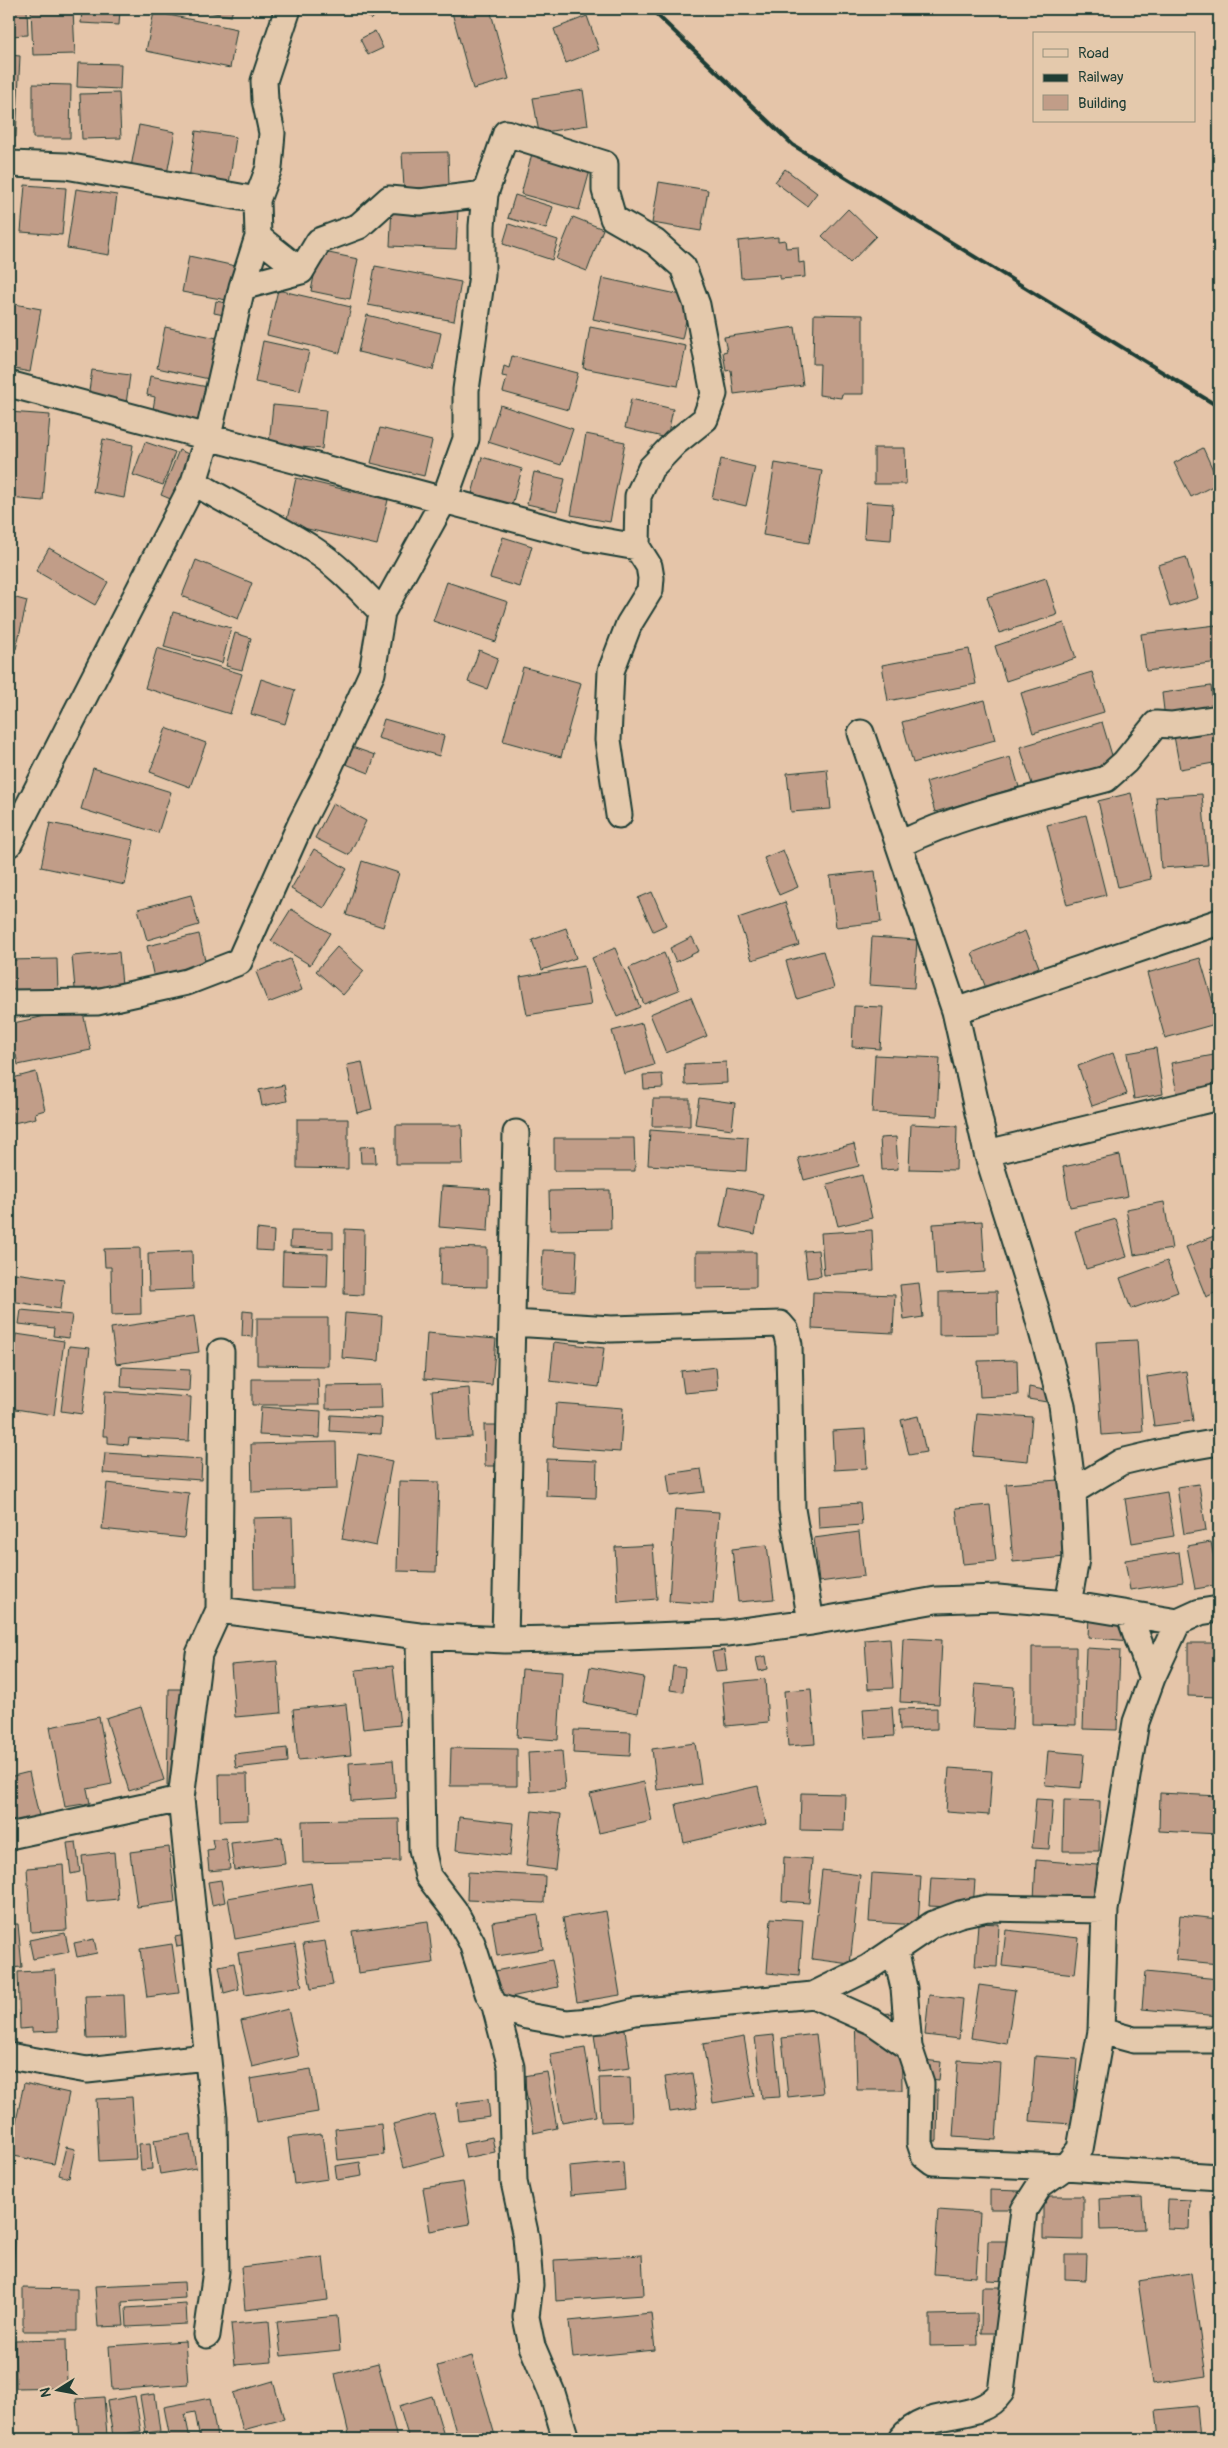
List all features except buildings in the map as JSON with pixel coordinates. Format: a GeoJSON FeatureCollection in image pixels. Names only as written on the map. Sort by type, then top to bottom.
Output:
{"type":"FeatureCollection","features":[{"type":"Feature","properties":{"kind":"street"},"geometry":{"type":"LineString","coordinates":[[9,844],[194,482],[208,436],[242,287],[258,237],[258,200],[269,168],[272,139],[271,119],[265,100],[264,81],[288,9]]}},
{"type":"Feature","properties":{"kind":"street"},"geometry":{"type":"LineString","coordinates":[[9,1003],[97,1002],[187,982],[239,962],[298,830],[327,772],[372,673],[382,612],[444,500],[466,439],[466,390],[482,275],[482,226],[485,194],[506,133],[606,164],[606,190],[614,218],[655,242],[683,267],[697,305],[714,394],[705,419],[675,444],[651,468],[638,496],[638,547],[649,566],[650,590],[629,624],[611,671],[608,740],[619,815]]}},
{"type":"Feature","properties":{"kind":"street"},"geometry":{"type":"LineString","coordinates":[[9,164],[66,166],[258,200]]}},
{"type":"Feature","properties":{"kind":"street"},"geometry":{"type":"LineString","coordinates":[[242,287],[301,271],[319,241],[359,226],[389,199],[420,202],[485,194]]}},
{"type":"Feature","properties":{"kind":"street"},"geometry":{"type":"LineString","coordinates":[[258,237],[301,271]]}},
{"type":"Feature","properties":{"kind":"street"},"geometry":{"type":"LineString","coordinates":[[9,384],[586,538],[638,547]]}},
{"type":"Feature","properties":{"kind":"street"},"geometry":{"type":"LineString","coordinates":[[194,482],[229,504],[314,549],[330,561],[382,612]]}},
{"type":"Feature","properties":{"kind":"street"},"geometry":{"type":"LineString","coordinates":[[900,844],[954,822],[1106,779],[1125,762],[1156,724],[1171,725],[1219,718]]}},
{"type":"Feature","properties":{"kind":"street"},"geometry":{"type":"LineString","coordinates":[[861,733],[955,1011],[987,1152],[1035,1306],[1062,1405],[1073,1492],[1076,1559],[1068,1604]]}},
{"type":"Feature","properties":{"kind":"street"},"geometry":{"type":"LineString","coordinates":[[955,1011],[1219,922]]}},
{"type":"Feature","properties":{"kind":"street"},"geometry":{"type":"LineString","coordinates":[[987,1152],[1219,1097]]}},
{"type":"Feature","properties":{"kind":"street"},"geometry":{"type":"LineString","coordinates":[[505,1640],[516,1133]]}},
{"type":"Feature","properties":{"kind":"street"},"geometry":{"type":"LineString","coordinates":[[513,1323],[611,1328],[780,1324],[786,1331],[789,1345],[792,1509],[811,1622]]}},
{"type":"Feature","properties":{"kind":"street"},"geometry":{"type":"LineString","coordinates":[[207,2335],[216,2271],[214,2118],[206,2057],[181,1799],[199,1654],[219,1610],[221,1352]]}},
{"type":"Feature","properties":{"kind":"street"},"geometry":{"type":"LineString","coordinates":[[1073,1492],[1121,1462],[1167,1451],[1219,1442]]}},
{"type":"Feature","properties":{"kind":"street"},"geometry":{"type":"LineString","coordinates":[[219,1610],[419,1636],[505,1640],[728,1632],[811,1622],[936,1600],[998,1598],[1068,1604],[1178,1622],[1200,1612],[1219,1609]]}},
{"type":"Feature","properties":{"kind":"street"},"geometry":{"type":"LineString","coordinates":[[1129,1614],[1152,1678]]}},
{"type":"Feature","properties":{"kind":"street"},"geometry":{"type":"LineString","coordinates":[[902,2439],[909,2430],[932,2418],[984,2409],[994,2402],[1001,2392],[1024,2210],[1040,2185],[1065,2167],[1080,2149],[1100,2032],[1105,1910],[1136,1722],[1152,1678],[1178,1622]]}},
{"type":"Feature","properties":{"kind":"street"},"geometry":{"type":"LineString","coordinates":[[419,1636],[422,1849],[428,1876],[454,1910],[472,1943],[488,1993],[495,2006],[511,2067],[514,2182],[526,2237],[530,2285],[526,2317],[532,2346],[552,2393],[566,2439]]}},
{"type":"Feature","properties":{"kind":"street"},"geometry":{"type":"LineString","coordinates":[[9,1836],[181,1799]]}},
{"type":"Feature","properties":{"kind":"street"},"geometry":{"type":"LineString","coordinates":[[495,2006],[527,2016],[567,2023],[602,2020],[635,2012],[813,1995],[868,1968],[932,1924],[987,1908],[1105,1910]]}},
{"type":"Feature","properties":{"kind":"street"},"geometry":{"type":"LineString","coordinates":[[895,1950],[904,1988],[909,2047],[921,2083],[920,2144],[924,2155],[933,2162],[1065,2167],[1219,2177]]}},
{"type":"Feature","properties":{"kind":"street"},"geometry":{"type":"LineString","coordinates":[[813,1995],[873,2022],[909,2047]]}},
{"type":"Feature","properties":{"kind":"street"},"geometry":{"type":"LineString","coordinates":[[1100,2032],[1134,2040],[1219,2040]]}},
{"type":"Feature","properties":{"kind":"street"},"geometry":{"type":"LineString","coordinates":[[9,2056],[87,2070],[206,2057]]}},
{"type":"Feature","properties":{"kind":"railway"},"geometry":{"type":"LineString","coordinates":[[651,9],[793,145],[1219,407]]}}]}
